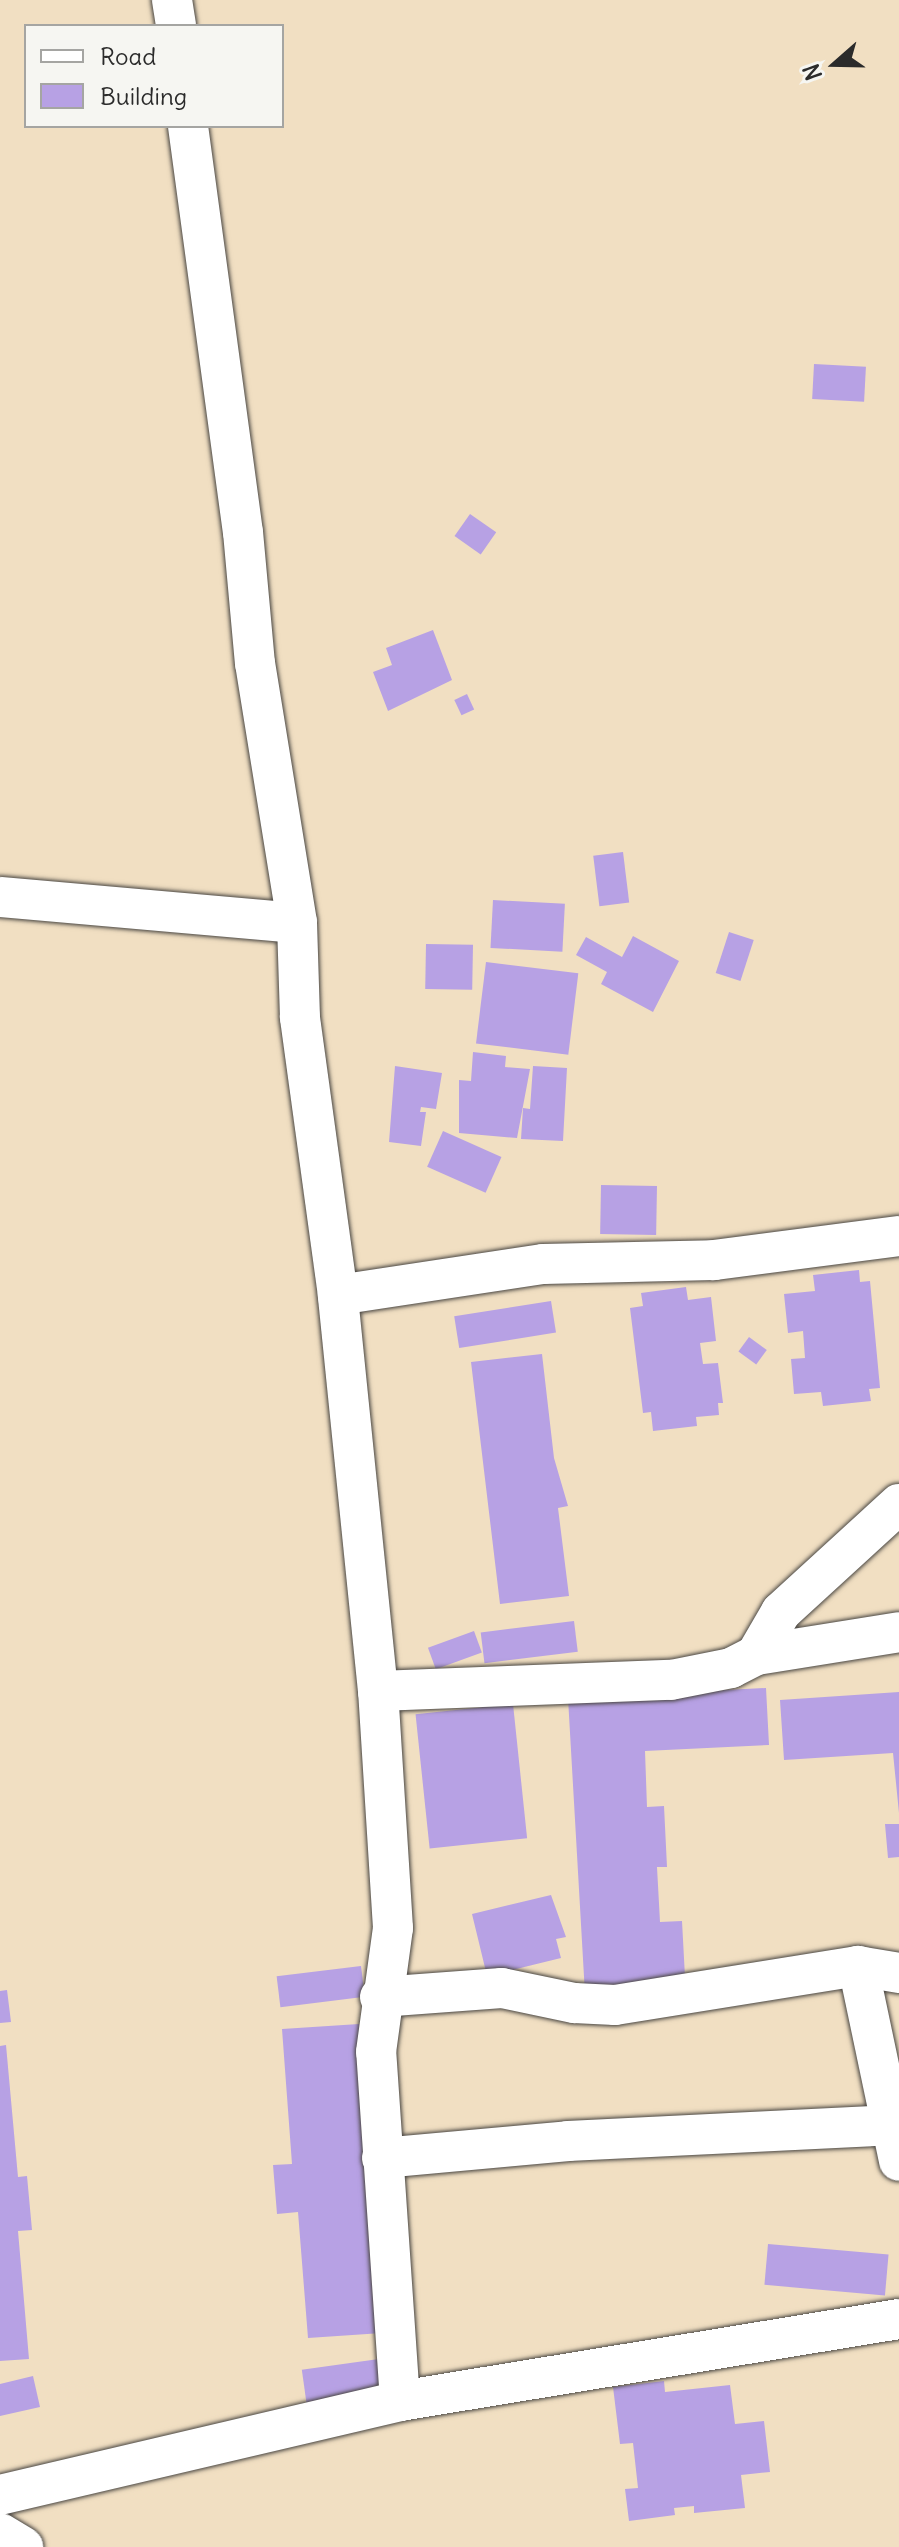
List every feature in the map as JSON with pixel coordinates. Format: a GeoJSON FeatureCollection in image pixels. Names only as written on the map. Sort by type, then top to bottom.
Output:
{"type":"FeatureCollection","features":[{"type":"Feature","properties":{"kind":"street"},"geometry":{"type":"LineString","coordinates":[[172,0],[176,24]]}},
{"type":"Feature","properties":{"kind":"street"},"geometry":{"type":"LineString","coordinates":[[188,128],[243,532],[255,663],[297,923],[300,1018],[338,1296],[378,1691],[393,1928],[380,1997],[376,2052],[400,2401]]}},
{"type":"Feature","properties":{"kind":"street"},"geometry":{"type":"LineString","coordinates":[[0,897],[297,923]]}},
{"type":"Feature","properties":{"kind":"street"},"geometry":{"type":"LineString","coordinates":[[338,1296],[376,1286],[543,1264],[714,1260],[899,1236]]}},
{"type":"Feature","properties":{"kind":"street"},"geometry":{"type":"LineString","coordinates":[[756,1655],[781,1612],[899,1504]]}},
{"type":"Feature","properties":{"kind":"street"},"geometry":{"type":"LineString","coordinates":[[378,1691],[671,1680],[731,1668],[756,1655],[899,1632]]}},
{"type":"Feature","properties":{"kind":"street"},"geometry":{"type":"LineString","coordinates":[[380,1997],[502,1988],[615,2005],[858,1966],[899,1973]]}},
{"type":"Feature","properties":{"kind":"street"},"geometry":{"type":"LineString","coordinates":[[382,2158],[568,2141],[897,2143],[858,1966]]}},
{"type":"Feature","properties":{"kind":"street"},"geometry":{"type":"LineString","coordinates":[[0,2495],[400,2401],[899,2319]]}},
{"type":"Feature","properties":{"kind":"street"},"geometry":{"type":"LineString","coordinates":[[0,2533],[23,2547]]}},
{"type":"Feature","properties":{"kind":"building"},"geometry":{"type":"Polygon","coordinates":[[[814,364],[866,367],[864,402],[812,399],[814,364]]]}},
{"type":"Feature","properties":{"kind":"building"},"geometry":{"type":"Polygon","coordinates":[[[470,514],[496,532],[481,554],[455,536],[470,514]]]}},
{"type":"Feature","properties":{"kind":"building"},"geometry":{"type":"Polygon","coordinates":[[[433,630],[452,680],[388,711],[373,672],[392,665],[386,648],[433,630]]]}},
{"type":"Feature","properties":{"kind":"building"},"geometry":{"type":"Polygon","coordinates":[[[467,694],[474,709],[461,715],[454,700],[467,694]]]}},
{"type":"Feature","properties":{"kind":"building"},"geometry":{"type":"Polygon","coordinates":[[[623,852],[629,903],[599,906],[593,856],[623,852]]]}},
{"type":"Feature","properties":{"kind":"building"},"geometry":{"type":"Polygon","coordinates":[[[493,900],[565,904],[562,952],[490,948],[493,900]]]}},
{"type":"Feature","properties":{"kind":"building"},"geometry":{"type":"Polygon","coordinates":[[[729,932],[754,940],[740,981],[716,973],[729,932]]]}},
{"type":"Feature","properties":{"kind":"building"},"geometry":{"type":"Polygon","coordinates":[[[633,936],[679,961],[653,1012],[601,984],[607,972],[576,955],[586,937],[622,957],[633,936]]]}},
{"type":"Feature","properties":{"kind":"building"},"geometry":{"type":"Polygon","coordinates":[[[426,944],[473,945],[472,990],[425,989],[426,944]]]}},
{"type":"Feature","properties":{"kind":"building"},"geometry":{"type":"Polygon","coordinates":[[[486,962],[578,973],[568,1055],[476,1043],[486,962]]]}},
{"type":"Feature","properties":{"kind":"building"},"geometry":{"type":"Polygon","coordinates":[[[473,1052],[506,1056],[505,1067],[530,1069],[517,1138],[459,1133],[459,1080],[471,1081],[473,1052]]]}},
{"type":"Feature","properties":{"kind":"building"},"geometry":{"type":"Polygon","coordinates":[[[395,1066],[442,1073],[436,1109],[421,1107],[420,1112],[426,1112],[421,1146],[389,1142],[395,1066]]]}},
{"type":"Feature","properties":{"kind":"building"},"geometry":{"type":"Polygon","coordinates":[[[533,1066],[567,1068],[563,1141],[521,1139],[523,1108],[530,1109],[533,1066]]]}},
{"type":"Feature","properties":{"kind":"building"},"geometry":{"type":"Polygon","coordinates":[[[443,1131],[501,1157],[486,1193],[427,1167],[443,1131]]]}},
{"type":"Feature","properties":{"kind":"building"},"geometry":{"type":"Polygon","coordinates":[[[601,1185],[657,1186],[656,1235],[600,1234],[601,1185]]]}},
{"type":"Feature","properties":{"kind":"building"},"geometry":{"type":"Polygon","coordinates":[[[859,1270],[860,1282],[870,1281],[880,1388],[869,1389],[871,1401],[823,1406],[821,1392],[794,1394],[791,1359],[805,1358],[803,1331],[788,1333],[784,1294],[815,1291],[813,1275],[859,1270]]]}},
{"type":"Feature","properties":{"kind":"building"},"geometry":{"type":"Polygon","coordinates":[[[686,1287],[688,1300],[711,1297],[716,1341],[700,1343],[703,1364],[718,1363],[723,1403],[718,1403],[719,1415],[696,1417],[697,1426],[653,1431],[651,1412],[643,1413],[630,1308],[643,1306],[641,1293],[686,1287]]]}},
{"type":"Feature","properties":{"kind":"building"},"geometry":{"type":"Polygon","coordinates":[[[551,1301],[556,1333],[459,1348],[454,1316],[551,1301]]]}},
{"type":"Feature","properties":{"kind":"building"},"geometry":{"type":"Polygon","coordinates":[[[749,1337],[767,1350],[756,1364],[738,1352],[749,1337]]]}},
{"type":"Feature","properties":{"kind":"building"},"geometry":{"type":"Polygon","coordinates":[[[542,1354],[554,1458],[568,1506],[558,1508],[569,1596],[500,1604],[471,1362],[542,1354]]]}},
{"type":"Feature","properties":{"kind":"building"},"geometry":{"type":"Polygon","coordinates":[[[574,1621],[578,1652],[484,1663],[481,1632],[574,1621]]]}},
{"type":"Feature","properties":{"kind":"building"},"geometry":{"type":"Polygon","coordinates":[[[474,1631],[482,1653],[436,1669],[428,1648],[474,1631]]]}},
{"type":"Feature","properties":{"kind":"building"},"geometry":{"type":"Polygon","coordinates":[[[766,1688],[769,1745],[645,1751],[647,1807],[664,1806],[667,1867],[657,1867],[660,1922],[682,1921],[685,1977],[585,1994],[568,1698],[766,1688]]]}},
{"type":"Feature","properties":{"kind":"building"},"geometry":{"type":"Polygon","coordinates":[[[899,1692],[899,1813],[893,1753],[784,1760],[780,1700],[899,1692]]]}},
{"type":"Feature","properties":{"kind":"building"},"geometry":{"type":"Polygon","coordinates":[[[513,1704],[527,1838],[430,1849],[416,1714],[513,1704]]]}},
{"type":"Feature","properties":{"kind":"building"},"geometry":{"type":"Polygon","coordinates":[[[885,1824],[899,1824],[899,1857],[888,1858],[885,1824]]]}},
{"type":"Feature","properties":{"kind":"building"},"geometry":{"type":"Polygon","coordinates":[[[551,1895],[566,1937],[556,1939],[561,1958],[487,1976],[472,1914],[551,1895]]]}},
{"type":"Feature","properties":{"kind":"building"},"geometry":{"type":"Polygon","coordinates":[[[361,1966],[365,1997],[280,2007],[277,1976],[361,1966]]]}},
{"type":"Feature","properties":{"kind":"building"},"geometry":{"type":"Polygon","coordinates":[[[7,1990],[11,2022],[0,2023],[0,1991],[7,1990]]]}},
{"type":"Feature","properties":{"kind":"building"},"geometry":{"type":"Polygon","coordinates":[[[359,2024],[382,2333],[308,2338],[298,2212],[277,2214],[273,2165],[292,2164],[282,2029],[359,2024]]]}},
{"type":"Feature","properties":{"kind":"building"},"geometry":{"type":"Polygon","coordinates":[[[6,2045],[18,2177],[27,2176],[32,2230],[18,2231],[29,2359],[0,2361],[0,2046],[6,2045]]]}},
{"type":"Feature","properties":{"kind":"building"},"geometry":{"type":"Polygon","coordinates":[[[768,2244],[889,2255],[885,2295],[764,2285],[768,2244]]]}},
{"type":"Feature","properties":{"kind":"building"},"geometry":{"type":"Polygon","coordinates":[[[386,2358],[391,2395],[307,2406],[302,2370],[386,2358]]]}},
{"type":"Feature","properties":{"kind":"building"},"geometry":{"type":"Polygon","coordinates":[[[33,2376],[40,2407],[0,2416],[0,2384],[33,2376]]]}},
{"type":"Feature","properties":{"kind":"building"},"geometry":{"type":"Polygon","coordinates":[[[664,2381],[665,2392],[730,2385],[735,2424],[764,2421],[770,2472],[741,2475],[745,2508],[694,2513],[694,2506],[674,2508],[675,2515],[629,2521],[625,2489],[638,2488],[633,2443],[620,2444],[613,2387],[664,2381]]]}}]}
